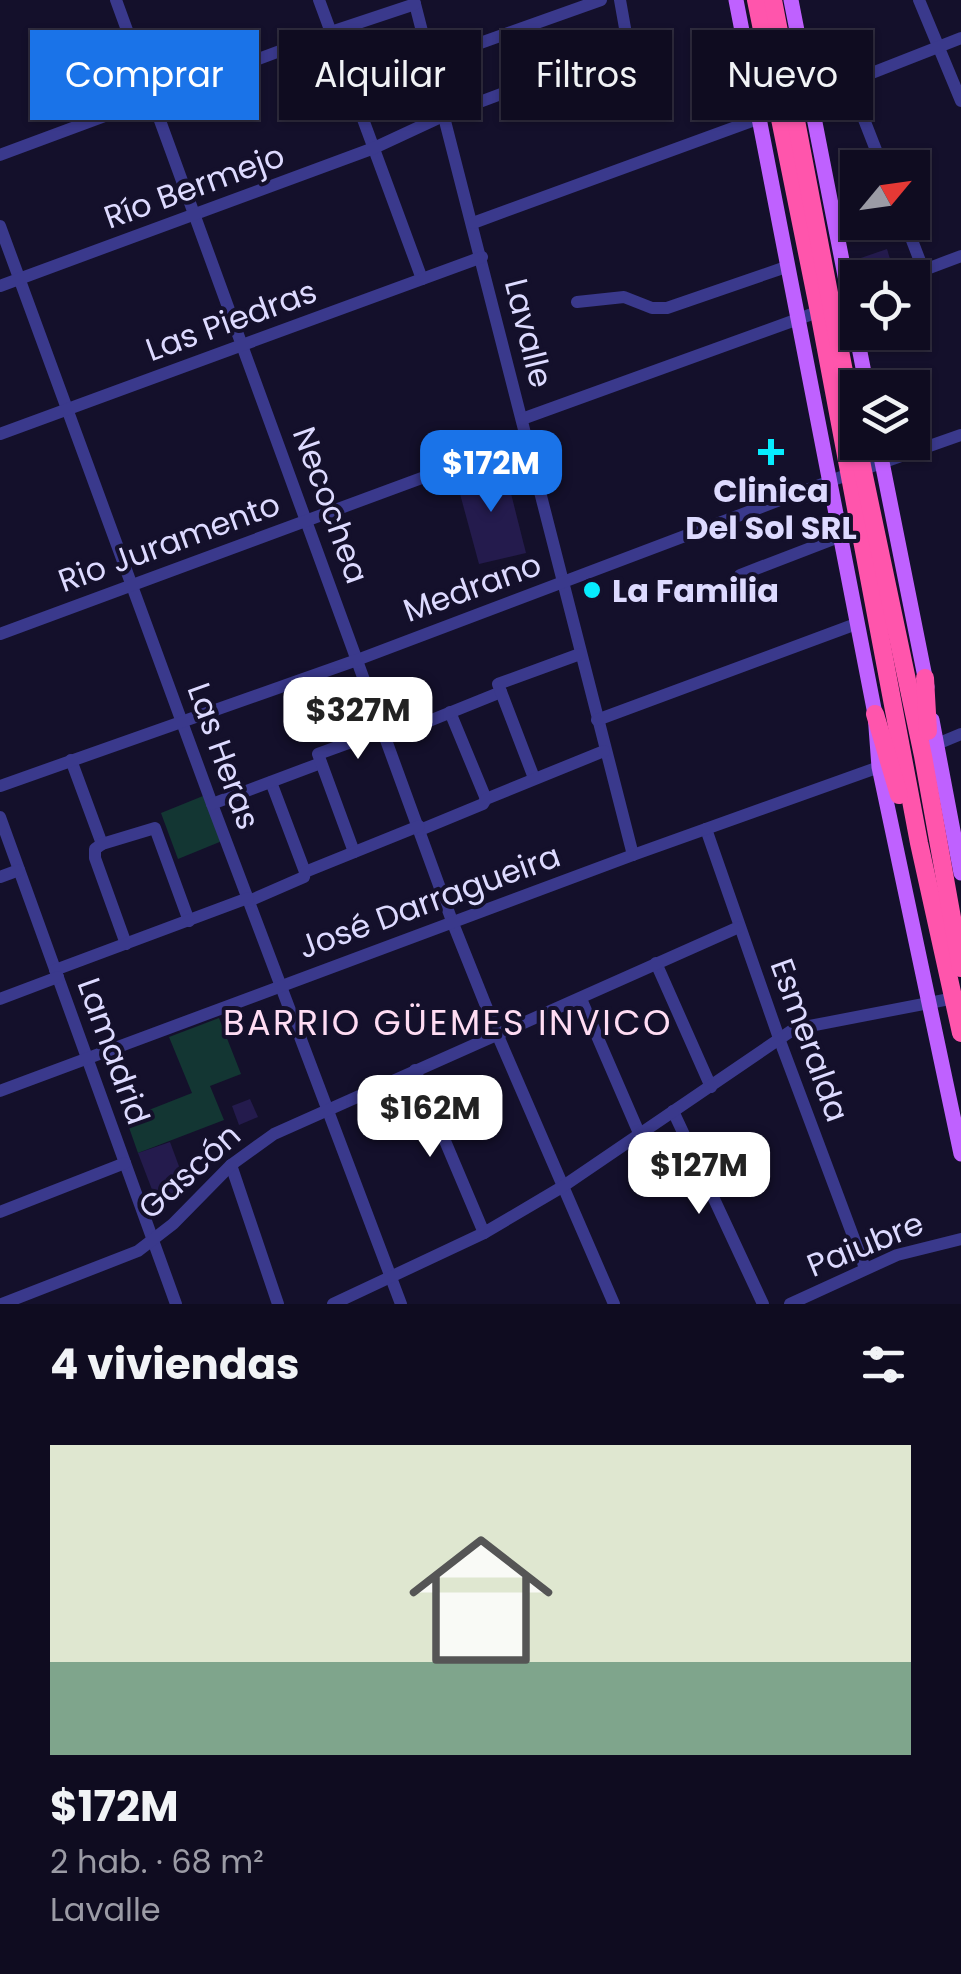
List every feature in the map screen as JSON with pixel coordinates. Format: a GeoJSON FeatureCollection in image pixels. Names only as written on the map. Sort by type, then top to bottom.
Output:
{"type":"FeatureCollection","features":[{"type":"Feature","properties":{"kind":"highway"},"geometry":{"type":"LineString","coordinates":[[756,0],[767,30]]}},
{"type":"Feature","properties":{"kind":"highway"},"geometry":{"type":"LineString","coordinates":[[774,0],[779,30]]}},
{"type":"Feature","properties":{"kind":"highway"},"geometry":{"type":"LineString","coordinates":[[795,120],[847,476],[918,844],[958,998],[961,1032]]}},
{"type":"Feature","properties":{"kind":"highway"},"geometry":{"type":"LineString","coordinates":[[847,476],[935,822],[961,968]]}},
{"type":"Feature","properties":{"kind":"highway"},"geometry":{"type":"LineString","coordinates":[[925,678],[935,822]]}},
{"type":"Feature","properties":{"kind":"highway"},"geometry":{"type":"LineString","coordinates":[[875,714],[918,844]]}},
{"type":"Feature","properties":{"kind":"main road"},"geometry":{"type":"LineString","coordinates":[[736,0],[741,30]]}},
{"type":"Feature","properties":{"kind":"main road"},"geometry":{"type":"LineString","coordinates":[[791,0],[792,30]]}},
{"type":"Feature","properties":{"kind":"main road"},"geometry":{"type":"LineString","coordinates":[[757,120],[796,320],[847,476],[840,537],[875,714],[879,768],[961,1154]]}},
{"type":"Feature","properties":{"kind":"main road"},"geometry":{"type":"LineString","coordinates":[[798,120],[844,260]]}},
{"type":"Feature","properties":{"kind":"main road"},"geometry":{"type":"LineString","coordinates":[[881,460],[961,873]]}},
{"type":"Feature","properties":{"kind":"street","name":"Necochea"},"geometry":{"type":"LineString","coordinates":[[116,0],[127,30]]}},
{"type":"Feature","properties":{"kind":"street"},"geometry":{"type":"LineString","coordinates":[[319,0],[330,30]]}},
{"type":"Feature","properties":{"kind":"street"},"geometry":{"type":"LineString","coordinates":[[481,43],[601,0]]}},
{"type":"Feature","properties":{"kind":"street","name":"Río Bermejo"},"geometry":{"type":"LineString","coordinates":[[481,101],[628,44],[620,0]]}},
{"type":"Feature","properties":{"kind":"street"},"geometry":{"type":"LineString","coordinates":[[919,0],[961,101]]}},
{"type":"Feature","properties":{"kind":"street"},"geometry":{"type":"LineString","coordinates":[[337,30],[415,2]]}},
{"type":"Feature","properties":{"kind":"street","name":"Lavalle"},"geometry":{"type":"LineString","coordinates":[[415,2],[422,30]]}},
{"type":"Feature","properties":{"kind":"street"},"geometry":{"type":"LineString","coordinates":[[873,72],[961,38]]}},
{"type":"Feature","properties":{"kind":"street"},"geometry":{"type":"LineString","coordinates":[[0,155],[96,120]]}},
{"type":"Feature","properties":{"kind":"street","name":"Necochea"},"geometry":{"type":"LineString","coordinates":[[161,120],[452,921],[614,1304]]}},
{"type":"Feature","properties":{"kind":"street"},"geometry":{"type":"LineString","coordinates":[[364,120],[422,279]]}},
{"type":"Feature","properties":{"kind":"street","name":"Río Bermejo"},"geometry":{"type":"LineString","coordinates":[[0,286],[374,148],[434,120]]}},
{"type":"Feature","properties":{"kind":"street","name":"Lavalle"},"geometry":{"type":"LineString","coordinates":[[446,120],[633,854]]}},
{"type":"Feature","properties":{"kind":"street"},"geometry":{"type":"LineString","coordinates":[[473,223],[754,120]]}},
{"type":"Feature","properties":{"kind":"street"},"geometry":{"type":"LineString","coordinates":[[864,120],[876,150]]}},
{"type":"Feature","properties":{"kind":"street"},"geometry":{"type":"LineString","coordinates":[[833,221],[840,218]]}},
{"type":"Feature","properties":{"kind":"street","name":"Las Heras"},"geometry":{"type":"LineString","coordinates":[[0,226],[181,722],[401,1304]]}},
{"type":"Feature","properties":{"kind":"street"},"geometry":{"type":"LineString","coordinates":[[930,268],[961,256]]}},
{"type":"Feature","properties":{"kind":"street","name":"Las Piedras"},"geometry":{"type":"LineString","coordinates":[[0,434],[482,257]]}},
{"type":"Feature","properties":{"kind":"street"},"geometry":{"type":"LineString","coordinates":[[577,302],[624,297],[652,308],[667,308],[786,268]]}},
{"type":"Feature","properties":{"kind":"street"},"geometry":{"type":"LineString","coordinates":[[522,419],[840,303]]}},
{"type":"Feature","properties":{"kind":"street","name":"Medrano"},"geometry":{"type":"LineString","coordinates":[[0,786],[357,660],[961,435]]}},
{"type":"Feature","properties":{"kind":"street","name":"Rio Juramento"},"geometry":{"type":"LineString","coordinates":[[0,634],[526,439]]}},
{"type":"Feature","properties":{"kind":"street"},"geometry":{"type":"LineString","coordinates":[[740,575],[840,537]]}},
{"type":"Feature","properties":{"kind":"street"},"geometry":{"type":"LineString","coordinates":[[596,720],[856,624]]}},
{"type":"Feature","properties":{"kind":"street"},"geometry":{"type":"LineString","coordinates":[[534,778],[498,684],[580,654]]}},
{"type":"Feature","properties":{"kind":"street"},"geometry":{"type":"LineString","coordinates":[[354,852],[318,754],[501,692]]}},
{"type":"Feature","properties":{"kind":"street"},"geometry":{"type":"LineString","coordinates":[[450,712],[486,799]]}},
{"type":"Feature","properties":{"kind":"street"},"geometry":{"type":"LineString","coordinates":[[936,744],[961,734]]}},
{"type":"Feature","properties":{"kind":"street"},"geometry":{"type":"LineString","coordinates":[[305,872],[484,804],[486,799],[604,751]]}},
{"type":"Feature","properties":{"kind":"street"},"geometry":{"type":"LineString","coordinates":[[71,760],[102,844]]}},
{"type":"Feature","properties":{"kind":"street"},"geometry":{"type":"LineString","coordinates":[[212,804],[321,763]]}},
{"type":"Feature","properties":{"kind":"street","name":"José Darragueira"},"geometry":{"type":"LineString","coordinates":[[0,1091],[633,854],[879,768]]}},
{"type":"Feature","properties":{"kind":"street"},"geometry":{"type":"LineString","coordinates":[[0,999],[126,944],[304,877],[271,782]]}},
{"type":"Feature","properties":{"kind":"street","name":"Lamadrid"},"geometry":{"type":"LineString","coordinates":[[0,816],[176,1304]]}},
{"type":"Feature","properties":{"kind":"street"},"geometry":{"type":"LineString","coordinates":[[126,944],[94,858],[95,849],[102,844],[155,828],[188,920]]}},
{"type":"Feature","properties":{"kind":"street","name":"Esmeralda"},"geometry":{"type":"LineString","coordinates":[[706,829],[865,1268]]}},
{"type":"Feature","properties":{"kind":"street"},"geometry":{"type":"LineString","coordinates":[[0,877],[18,870]]}},
{"type":"Feature","properties":{"kind":"street","name":"Gascón"},"geometry":{"type":"LineString","coordinates":[[2,1304],[138,1251],[231,1165],[274,1134],[739,926]]}},
{"type":"Feature","properties":{"kind":"street"},"geometry":{"type":"LineString","coordinates":[[656,963],[711,1088]]}},
{"type":"Feature","properties":{"kind":"street"},"geometry":{"type":"LineString","coordinates":[[333,1304],[484,1233],[562,1187],[794,1029],[958,998]]}},
{"type":"Feature","properties":{"kind":"street"},"geometry":{"type":"LineString","coordinates":[[581,999],[639,1133]]}},
{"type":"Feature","properties":{"kind":"street"},"geometry":{"type":"LineString","coordinates":[[415,1070],[484,1233]]}},
{"type":"Feature","properties":{"kind":"street"},"geometry":{"type":"LineString","coordinates":[[673,1112],[763,1304]]}},
{"type":"Feature","properties":{"kind":"street"},"geometry":{"type":"LineString","coordinates":[[0,1212],[125,1163]]}},
{"type":"Feature","properties":{"kind":"street"},"geometry":{"type":"LineString","coordinates":[[231,1165],[278,1304]]}},
{"type":"Feature","properties":{"kind":"street","name":"Paiubre"},"geometry":{"type":"LineString","coordinates":[[790,1304],[817,1298],[865,1268],[897,1255],[961,1239]]}},
{"type":"Feature","properties":{"kind":"green space"},"geometry":{"type":"Polygon","coordinates":[[[203,796],[222,841],[178,859],[161,813],[203,796]]]}},
{"type":"Feature","properties":{"kind":"green space"},"geometry":{"type":"Polygon","coordinates":[[[219,1018],[241,1074],[210,1086],[224,1120],[138,1153],[126,1119],[192,1093],[169,1037],[219,1018]]]}},
{"type":"Feature","properties":{"kind":"building"},"geometry":{"type":"Polygon","coordinates":[[[887,249],[890,260],[855,260],[887,249]]]}},
{"type":"Feature","properties":{"kind":"building"},"geometry":{"type":"Polygon","coordinates":[[[504,466],[526,553],[479,564],[456,479],[504,466]]]}},
{"type":"Feature","properties":{"kind":"building"},"geometry":{"type":"Polygon","coordinates":[[[250,1099],[258,1117],[239,1125],[232,1106],[250,1099]]]}},
{"type":"Feature","properties":{"kind":"building"},"geometry":{"type":"Polygon","coordinates":[[[170,1142],[187,1188],[156,1200],[138,1153],[170,1142]]]}},
{"type":"Feature","properties":{"kind":"place","name":"Clinica Del Sol SRL"},"geometry":{"type":"Point","coordinates":[771,452]}},
{"type":"Feature","properties":{"kind":"place","name":"La Familia"},"geometry":{"type":"Point","coordinates":[592,590]}},
{"type":"Feature","properties":{"kind":"district","name":"BARRIO GÜEMES INVICO"},"geometry":{"type":"Point","coordinates":[448,1022]}}]}
